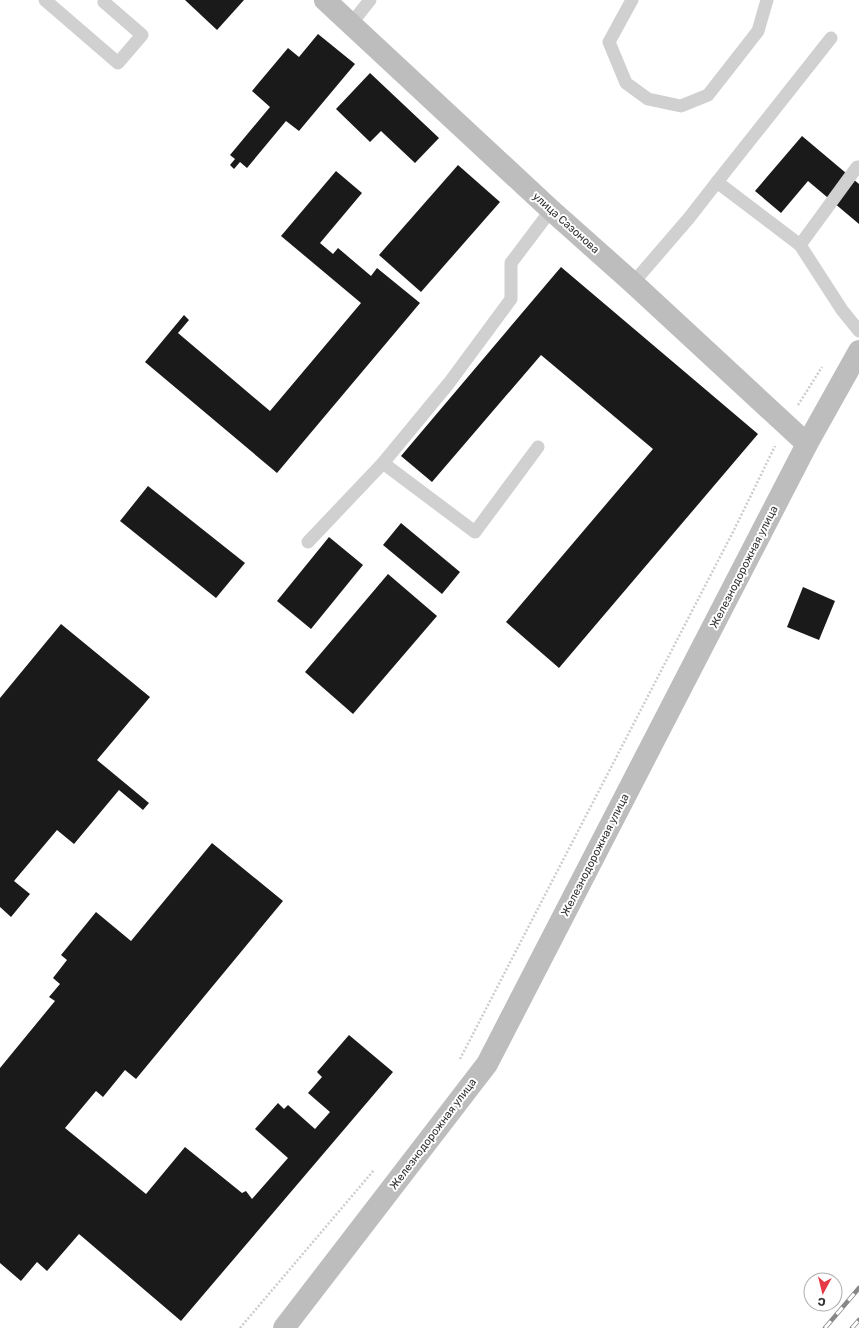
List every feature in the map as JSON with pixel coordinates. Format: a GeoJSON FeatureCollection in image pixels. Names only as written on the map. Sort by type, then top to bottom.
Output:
{"type":"FeatureCollection","features":[{"type":"Feature","properties":{"kind":"main road","name":"улица Сазонова"},"geometry":{"type":"LineString","coordinates":[[325,0],[551,210],[633,283],[807,444]]}},
{"type":"Feature","properties":{"kind":"main road","name":"Железнодорожная улица"},"geometry":{"type":"LineString","coordinates":[[284,1328],[487,1064],[807,444],[859,351]]}},
{"type":"Feature","properties":{"kind":"lane"},"geometry":{"type":"LineString","coordinates":[[45,0],[118,63],[142,35],[104,2],[105,0]]}},
{"type":"Feature","properties":{"kind":"lane"},"geometry":{"type":"LineString","coordinates":[[351,24],[370,0]]}},
{"type":"Feature","properties":{"kind":"lane"},"geometry":{"type":"LineString","coordinates":[[632,0],[610,42],[626,83],[648,99],[682,106],[708,95],[758,31],[767,0]]}},
{"type":"Feature","properties":{"kind":"lane"},"geometry":{"type":"LineString","coordinates":[[633,283],[689,218],[831,38]]}},
{"type":"Feature","properties":{"kind":"lane"},"geometry":{"type":"LineString","coordinates":[[800,245],[857,167],[859,167]]}},
{"type":"Feature","properties":{"kind":"lane"},"geometry":{"type":"LineString","coordinates":[[717,182],[800,245],[842,310],[859,331]]}},
{"type":"Feature","properties":{"kind":"lane"},"geometry":{"type":"LineString","coordinates":[[308,542],[383,463],[449,384],[511,299],[511,263],[551,210]]}},
{"type":"Feature","properties":{"kind":"lane"},"geometry":{"type":"LineString","coordinates":[[383,463],[475,532],[538,447]]}},
{"type":"Feature","properties":{"kind":"path"},"geometry":{"type":"LineString","coordinates":[[457,1064],[735,528],[785,424],[822,366]]}},
{"type":"Feature","properties":{"kind":"path"},"geometry":{"type":"LineString","coordinates":[[240,1328],[378,1166]]}},
{"type":"Feature","properties":{"kind":"building"},"geometry":{"type":"Polygon","coordinates":[[[185,0],[244,0],[217,30],[185,0]]]}},
{"type":"Feature","properties":{"kind":"building"},"geometry":{"type":"Polygon","coordinates":[[[318,34],[355,64],[299,131],[286,121],[247,168],[240,162],[234,169],[230,165],[235,159],[230,155],[270,107],[252,91],[288,48],[299,57],[318,34]]]}},
{"type":"Feature","properties":{"kind":"building"},"geometry":{"type":"Polygon","coordinates":[[[370,73],[439,138],[415,163],[381,131],[370,142],[336,109],[370,73]]]}},
{"type":"Feature","properties":{"kind":"building"},"geometry":{"type":"Polygon","coordinates":[[[802,136],[859,184],[859,224],[808,181],[781,213],[755,191],[802,136]]]}},
{"type":"Feature","properties":{"kind":"building"},"geometry":{"type":"Polygon","coordinates":[[[458,165],[500,202],[421,292],[379,255],[458,165]]]}},
{"type":"Feature","properties":{"kind":"building"},"geometry":{"type":"Polygon","coordinates":[[[336,171],[362,193],[320,243],[333,254],[338,248],[371,276],[377,268],[420,303],[277,473],[145,362],[184,315],[189,320],[178,333],[270,411],[361,303],[281,236],[336,171]]]}},
{"type":"Feature","properties":{"kind":"building"},"geometry":{"type":"Polygon","coordinates":[[[561,267],[758,434],[559,668],[506,622],[653,449],[541,355],[432,482],[401,456],[561,267]]]}},
{"type":"Feature","properties":{"kind":"building"},"geometry":{"type":"Polygon","coordinates":[[[148,486],[245,563],[216,598],[120,521],[148,486]]]}},
{"type":"Feature","properties":{"kind":"building"},"geometry":{"type":"Polygon","coordinates":[[[401,523],[460,572],[442,594],[383,545],[401,523]]]}},
{"type":"Feature","properties":{"kind":"building"},"geometry":{"type":"Polygon","coordinates":[[[329,537],[363,565],[311,629],[277,601],[329,537]]]}},
{"type":"Feature","properties":{"kind":"building"},"geometry":{"type":"Polygon","coordinates":[[[388,574],[437,616],[353,714],[305,672],[388,574]]]}},
{"type":"Feature","properties":{"kind":"building"},"geometry":{"type":"Polygon","coordinates":[[[803,587],[835,601],[819,640],[787,627],[803,587]]]}},
{"type":"Feature","properties":{"kind":"building"},"geometry":{"type":"Polygon","coordinates":[[[61,624],[150,697],[97,760],[149,803],[143,810],[119,790],[74,844],[57,830],[14,881],[30,894],[11,917],[0,907],[0,698],[61,624]]]}},
{"type":"Feature","properties":{"kind":"building"},"geometry":{"type":"Polygon","coordinates":[[[212,843],[283,901],[136,1079],[125,1070],[103,1097],[96,1091],[65,1128],[146,1194],[185,1147],[242,1193],[246,1191],[252,1199],[288,1158],[255,1129],[278,1103],[284,1109],[288,1105],[315,1129],[330,1112],[308,1093],[322,1077],[317,1072],[349,1035],[393,1072],[181,1321],[79,1234],[47,1271],[37,1262],[21,1281],[0,1263],[0,1068],[55,1001],[49,997],[60,984],[53,978],[67,960],[61,955],[96,912],[131,941],[212,843]]]}},
{"type":"Feature","properties":{"kind":"railway"},"geometry":{"type":"LineString","coordinates":[[825,1328],[859,1288]]}},
{"type":"Feature","properties":{"kind":"railway"},"geometry":{"type":"LineString","coordinates":[[852,1328],[859,1320]]}}]}
